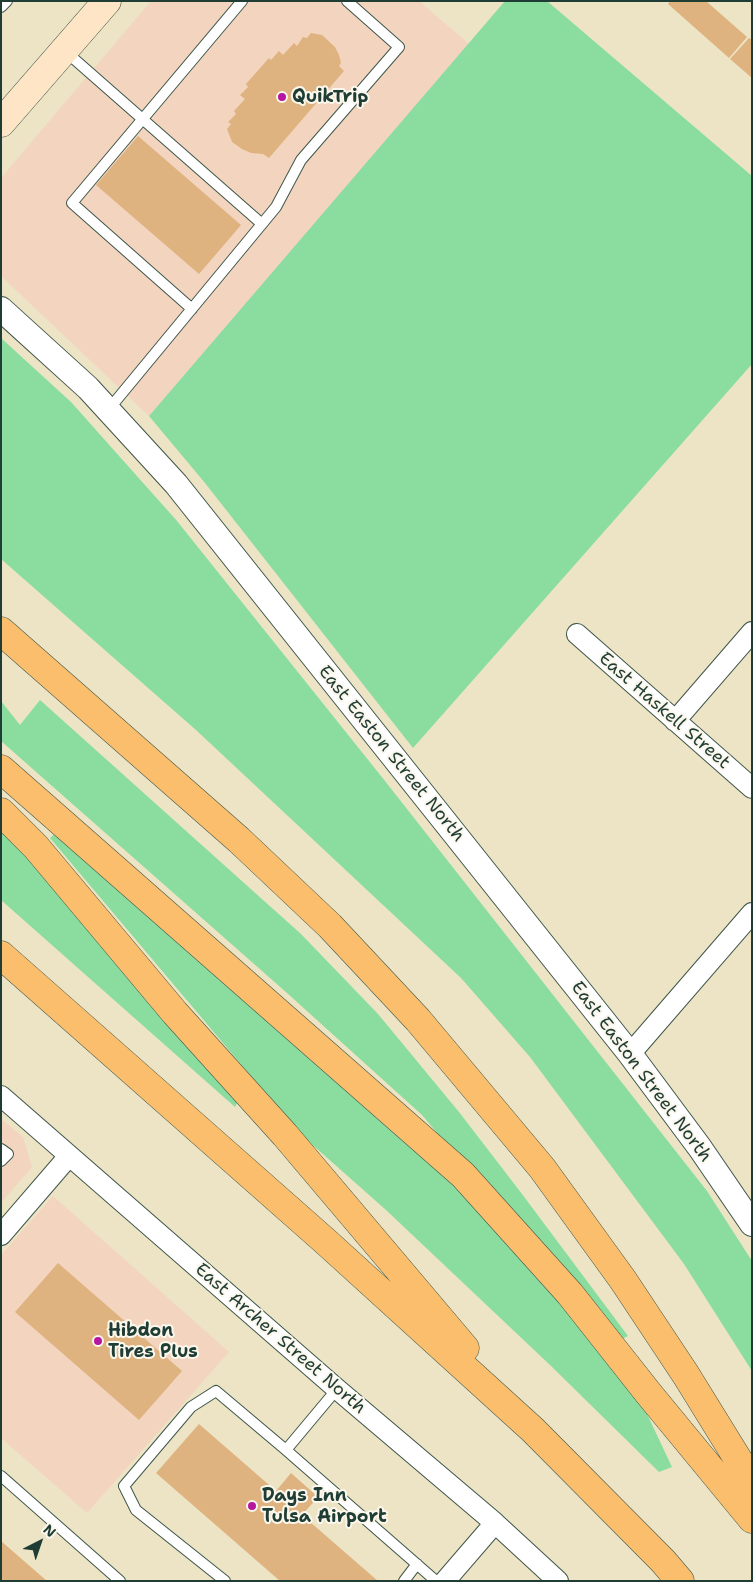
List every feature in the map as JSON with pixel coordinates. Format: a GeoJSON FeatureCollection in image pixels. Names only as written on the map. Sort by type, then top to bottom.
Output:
{"type":"FeatureCollection","features":[{"type":"Feature","properties":{"kind":"highway"},"geometry":{"type":"LineString","coordinates":[[1,630],[253,853],[330,926],[418,1020],[542,1168],[623,1280],[686,1375],[752,1482]]}},
{"type":"Feature","properties":{"kind":"highway"},"geometry":{"type":"LineString","coordinates":[[1,769],[463,1175],[570,1294],[752,1519]]}},
{"type":"Feature","properties":{"kind":"highway"},"geometry":{"type":"LineString","coordinates":[[1,812],[36,847],[175,1013],[286,1135],[533,1430]]}},
{"type":"Feature","properties":{"kind":"highway"},"geometry":{"type":"LineString","coordinates":[[1,955],[325,1241],[533,1430],[663,1561],[680,1581]]}},
{"type":"Feature","properties":{"kind":"main road"},"geometry":{"type":"LineString","coordinates":[[1,123],[107,1]]}},
{"type":"Feature","properties":{"kind":"street","name":"East Easton Street North"},"geometry":{"type":"LineString","coordinates":[[1,309],[88,388],[176,484],[630,1054],[700,1148],[752,1224]]}},
{"type":"Feature","properties":{"kind":"street"},"geometry":{"type":"LineString","coordinates":[[675,721],[752,632]]}},
{"type":"Feature","properties":{"kind":"street","name":"East Haskell Street"},"geometry":{"type":"LineString","coordinates":[[576,634],[752,788]]}},
{"type":"Feature","properties":{"kind":"street"},"geometry":{"type":"LineString","coordinates":[[630,1054],[752,913]]}},
{"type":"Feature","properties":{"kind":"street","name":"East Archer Street North"},"geometry":{"type":"LineString","coordinates":[[1,1096],[337,1389],[495,1523],[558,1581]]}},
{"type":"Feature","properties":{"kind":"street"},"geometry":{"type":"LineString","coordinates":[[1,1235],[69,1156]]}},
{"type":"Feature","properties":{"kind":"street"},"geometry":{"type":"LineString","coordinates":[[445,1581],[495,1523]]}},
{"type":"Feature","properties":{"kind":"lane"},"geometry":{"type":"LineString","coordinates":[[1,7],[7,1]]}},
{"type":"Feature","properties":{"kind":"lane"},"geometry":{"type":"LineString","coordinates":[[192,309],[72,203],[242,1]]}},
{"type":"Feature","properties":{"kind":"lane"},"geometry":{"type":"LineString","coordinates":[[108,409],[276,207],[301,160],[399,47],[347,1]]}},
{"type":"Feature","properties":{"kind":"lane"},"geometry":{"type":"LineString","coordinates":[[64,51],[262,224]]}},
{"type":"Feature","properties":{"kind":"lane"},"geometry":{"type":"LineString","coordinates":[[1,1148],[8,1154],[1,1161]]}},
{"type":"Feature","properties":{"kind":"lane"},"geometry":{"type":"LineString","coordinates":[[286,1450],[337,1389]]}},
{"type":"Feature","properties":{"kind":"lane"},"geometry":{"type":"LineString","coordinates":[[225,1581],[136,1510],[124,1486],[191,1407],[216,1391],[436,1581]]}},
{"type":"Feature","properties":{"kind":"lane"},"geometry":{"type":"LineString","coordinates":[[1,1476],[120,1581]]}},
{"type":"Feature","properties":{"kind":"lane"},"geometry":{"type":"LineString","coordinates":[[404,1581],[417,1564]]}},
{"type":"Feature","properties":{"kind":"shaded area"},"geometry":{"type":"Polygon","coordinates":[[[151,1],[419,1],[469,44],[149,416],[1,276],[1,178],[151,1]]]}},
{"type":"Feature","properties":{"kind":"shaded area"},"geometry":{"type":"Polygon","coordinates":[[[1,1119],[23,1137],[32,1167],[1,1203],[1,1119]]]}},
{"type":"Feature","properties":{"kind":"shaded area","name":"Hibdon Tires Plus"},"geometry":{"type":"Polygon","coordinates":[[[53,1196],[229,1352],[87,1513],[1,1438],[1,1255],[53,1196]]]}},
{"type":"Feature","properties":{"kind":"green space"},"geometry":{"type":"Polygon","coordinates":[[[505,1],[547,1],[752,176],[752,364],[413,748],[205,483],[149,416],[505,1]]]}},
{"type":"Feature","properties":{"kind":"green space"},"geometry":{"type":"Polygon","coordinates":[[[1,338],[71,402],[177,521],[385,781],[707,1191],[752,1261],[752,1371],[684,1264],[530,1057],[461,978],[196,730],[1,559],[1,338]]]}},
{"type":"Feature","properties":{"kind":"green space"},"geometry":{"type":"Polygon","coordinates":[[[40,700],[301,934],[378,1014],[459,1112],[628,1336],[622,1339],[422,1115],[287,993],[1,741],[1,701],[20,725],[40,700]]]}},
{"type":"Feature","properties":{"kind":"green space"},"geometry":{"type":"Polygon","coordinates":[[[1,830],[21,850],[239,1099],[235,1107],[1,900],[1,830]]]}},
{"type":"Feature","properties":{"kind":"green space"},"geometry":{"type":"Polygon","coordinates":[[[58,831],[315,1057],[451,1183],[534,1271],[579,1326],[647,1414],[672,1467],[659,1472],[550,1365],[386,1210],[298,1132],[50,838],[58,831]]]}},
{"type":"Feature","properties":{"kind":"building"},"geometry":{"type":"Polygon","coordinates":[[[670,1],[706,1],[747,37],[729,58],[668,4],[670,1]]]}},
{"type":"Feature","properties":{"kind":"building","name":"QuikTrip"},"geometry":{"type":"Polygon","coordinates":[[[311,33],[322,35],[335,47],[341,63],[339,66],[344,71],[269,158],[263,154],[251,153],[242,149],[232,142],[227,129],[231,124],[228,122],[236,114],[234,111],[245,99],[240,95],[248,87],[246,84],[269,58],[271,60],[279,51],[283,55],[294,43],[297,46],[303,37],[307,38],[311,33]]]}},
{"type":"Feature","properties":{"kind":"building"},"geometry":{"type":"Polygon","coordinates":[[[749,38],[752,40],[752,78],[730,59],[749,38]]]}},
{"type":"Feature","properties":{"kind":"building"},"geometry":{"type":"Polygon","coordinates":[[[138,136],[241,225],[199,274],[96,185],[138,136]]]}},
{"type":"Feature","properties":{"kind":"building","name":"Hibdon Tires Plus"},"geometry":{"type":"Polygon","coordinates":[[[58,1263],[182,1371],[139,1420],[15,1312],[58,1263]]]}},
{"type":"Feature","properties":{"kind":"building","name":"Days Inn Tulsa Airport"},"geometry":{"type":"Polygon","coordinates":[[[199,1424],[276,1491],[291,1473],[318,1497],[302,1515],[378,1581],[280,1581],[156,1473],[199,1424]]]}},
{"type":"Feature","properties":{"kind":"building"},"geometry":{"type":"Polygon","coordinates":[[[1,1541],[47,1581],[1,1581],[1,1541]]]}},
{"type":"Feature","properties":{"kind":"place","name":"QuikTrip"},"geometry":{"type":"Point","coordinates":[282,97]}},
{"type":"Feature","properties":{"kind":"place","name":"Hibdon Tires Plus"},"geometry":{"type":"Point","coordinates":[98,1341]}},
{"type":"Feature","properties":{"kind":"place","name":"Days Inn Tulsa Airport"},"geometry":{"type":"Point","coordinates":[252,1506]}}]}
